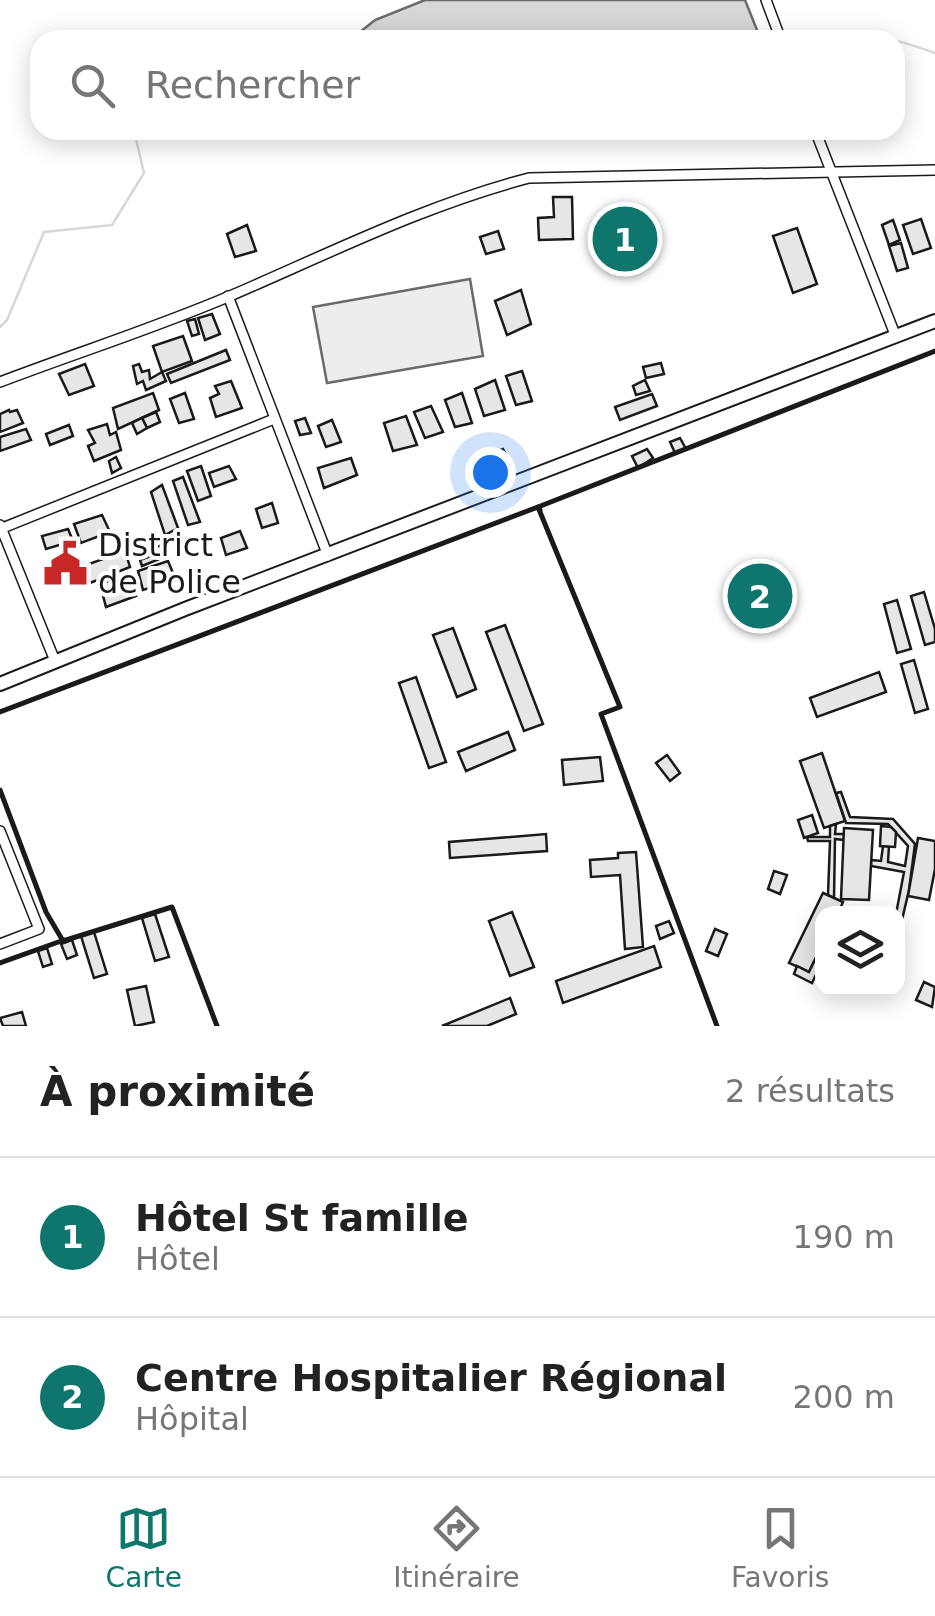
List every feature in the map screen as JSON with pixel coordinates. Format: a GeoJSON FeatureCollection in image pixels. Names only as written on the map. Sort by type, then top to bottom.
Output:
{"type":"FeatureCollection","features":[{"type":"Feature","properties":{"kind":"street"},"geometry":{"type":"LineString","coordinates":[[766,0],[777,30]]}},
{"type":"Feature","properties":{"kind":"street"},"geometry":{"type":"LineString","coordinates":[[819,140],[896,337]]}},
{"type":"Feature","properties":{"kind":"street"},"geometry":{"type":"LineString","coordinates":[[0,382],[228,296],[310,258],[470,196],[529,178],[935,170]]}},
{"type":"Feature","properties":{"kind":"street"},"geometry":{"type":"LineString","coordinates":[[228,296],[328,556]]}},
{"type":"Feature","properties":{"kind":"street"},"geometry":{"type":"LineString","coordinates":[[0,684],[935,321]]}},
{"type":"Feature","properties":{"kind":"street"},"geometry":{"type":"LineString","coordinates":[[54,662],[0,528],[274,419]]}},
{"type":"Feature","properties":{"kind":"street"},"geometry":{"type":"LineString","coordinates":[[0,831],[38,929],[0,944]]}},
{"type":"Feature","properties":{"kind":"shaded area"},"geometry":{"type":"Polygon","coordinates":[[[425,0],[745,0],[757,30],[362,30],[375,20],[425,0]]]}},
{"type":"Feature","properties":{"kind":"shaded area"},"geometry":{"type":"Polygon","coordinates":[[[470,279],[483,356],[327,383],[313,307],[470,279]]]}},
{"type":"Feature","properties":{"kind":"building"},"geometry":{"type":"Polygon","coordinates":[[[553,197],[572,197],[573,239],[539,240],[538,218],[554,217],[553,197]]]}},
{"type":"Feature","properties":{"kind":"building"},"geometry":{"type":"Polygon","coordinates":[[[921,219],[931,248],[913,254],[903,225],[921,219]]]}},
{"type":"Feature","properties":{"kind":"building"},"geometry":{"type":"Polygon","coordinates":[[[893,220],[900,240],[889,245],[882,225],[893,220]]]}},
{"type":"Feature","properties":{"kind":"building"},"geometry":{"type":"Polygon","coordinates":[[[247,225],[256,251],[235,257],[227,234],[247,225]]]}},
{"type":"Feature","properties":{"kind":"building"},"geometry":{"type":"Polygon","coordinates":[[[797,228],[817,284],[793,293],[773,236],[797,228]]]}},
{"type":"Feature","properties":{"kind":"building"},"geometry":{"type":"Polygon","coordinates":[[[498,231],[504,249],[486,254],[480,237],[498,231]]]}},
{"type":"Feature","properties":{"kind":"building"},"geometry":{"type":"Polygon","coordinates":[[[901,243],[908,268],[897,271],[889,246],[901,243]]]}},
{"type":"Feature","properties":{"kind":"building"},"geometry":{"type":"Polygon","coordinates":[[[521,290],[531,324],[507,335],[495,301],[521,290]]]}},
{"type":"Feature","properties":{"kind":"building"},"geometry":{"type":"Polygon","coordinates":[[[212,314],[220,334],[205,340],[198,318],[212,314]]]}},
{"type":"Feature","properties":{"kind":"building"},"geometry":{"type":"Polygon","coordinates":[[[195,319],[199,334],[192,336],[187,321],[195,319]]]}},
{"type":"Feature","properties":{"kind":"building"},"geometry":{"type":"Polygon","coordinates":[[[183,336],[192,361],[162,372],[153,346],[183,336]]]}},
{"type":"Feature","properties":{"kind":"building"},"geometry":{"type":"Polygon","coordinates":[[[226,350],[230,360],[171,383],[167,374],[226,350]]]}},
{"type":"Feature","properties":{"kind":"building"},"geometry":{"type":"Polygon","coordinates":[[[661,363],[664,374],[646,378],[643,367],[661,363]]]}},
{"type":"Feature","properties":{"kind":"building"},"geometry":{"type":"Polygon","coordinates":[[[85,364],[94,386],[69,395],[59,374],[85,364]]]}},
{"type":"Feature","properties":{"kind":"building"},"geometry":{"type":"Polygon","coordinates":[[[139,364],[142,372],[149,370],[150,379],[162,372],[166,381],[146,390],[143,381],[137,384],[133,366],[139,364]]]}},
{"type":"Feature","properties":{"kind":"building"},"geometry":{"type":"Polygon","coordinates":[[[522,371],[532,401],[516,405],[506,376],[522,371]]]}},
{"type":"Feature","properties":{"kind":"building"},"geometry":{"type":"Polygon","coordinates":[[[495,380],[505,410],[484,416],[475,389],[495,380]]]}},
{"type":"Feature","properties":{"kind":"building"},"geometry":{"type":"Polygon","coordinates":[[[645,380],[650,391],[636,395],[633,386],[645,380]]]}},
{"type":"Feature","properties":{"kind":"building"},"geometry":{"type":"Polygon","coordinates":[[[231,381],[242,408],[216,417],[210,398],[219,394],[215,386],[231,381]]]}},
{"type":"Feature","properties":{"kind":"building"},"geometry":{"type":"Polygon","coordinates":[[[153,393],[159,410],[118,429],[113,408],[153,393]]]}},
{"type":"Feature","properties":{"kind":"building"},"geometry":{"type":"Polygon","coordinates":[[[185,393],[194,419],[179,423],[170,399],[185,393]]]}},
{"type":"Feature","properties":{"kind":"building"},"geometry":{"type":"Polygon","coordinates":[[[462,393],[472,423],[455,427],[445,400],[462,393]]]}},
{"type":"Feature","properties":{"kind":"building"},"geometry":{"type":"Polygon","coordinates":[[[652,394],[657,406],[620,420],[615,407],[652,394]]]}},
{"type":"Feature","properties":{"kind":"building"},"geometry":{"type":"Polygon","coordinates":[[[431,406],[443,432],[425,438],[414,412],[431,406]]]}},
{"type":"Feature","properties":{"kind":"building"},"geometry":{"type":"Polygon","coordinates":[[[17,410],[23,423],[0,432],[0,414],[17,410]]]}},
{"type":"Feature","properties":{"kind":"building"},"geometry":{"type":"Polygon","coordinates":[[[156,412],[160,422],[147,428],[142,418],[156,412]]]}},
{"type":"Feature","properties":{"kind":"building"},"geometry":{"type":"Polygon","coordinates":[[[406,416],[417,445],[393,451],[384,423],[406,416]]]}},
{"type":"Feature","properties":{"kind":"building"},"geometry":{"type":"Polygon","coordinates":[[[142,418],[147,428],[137,434],[132,423],[142,418]]]}},
{"type":"Feature","properties":{"kind":"building"},"geometry":{"type":"Polygon","coordinates":[[[305,418],[311,433],[300,435],[295,421],[305,418]]]}},
{"type":"Feature","properties":{"kind":"building"},"geometry":{"type":"Polygon","coordinates":[[[332,420],[341,442],[326,447],[318,426],[332,420]]]}},
{"type":"Feature","properties":{"kind":"building"},"geometry":{"type":"Polygon","coordinates":[[[107,424],[110,435],[116,432],[121,450],[94,461],[88,446],[95,443],[88,430],[107,424]]]}},
{"type":"Feature","properties":{"kind":"building"},"geometry":{"type":"Polygon","coordinates":[[[69,425],[73,436],[50,445],[46,434],[69,425]]]}},
{"type":"Feature","properties":{"kind":"building"},"geometry":{"type":"Polygon","coordinates":[[[26,429],[31,440],[0,451],[0,437],[26,429]]]}},
{"type":"Feature","properties":{"kind":"building"},"geometry":{"type":"Polygon","coordinates":[[[680,438],[686,449],[675,453],[670,442],[680,438]]]}},
{"type":"Feature","properties":{"kind":"building"},"geometry":{"type":"Polygon","coordinates":[[[503,449],[509,460],[496,464],[492,453],[503,449]]]}},
{"type":"Feature","properties":{"kind":"building"},"geometry":{"type":"Polygon","coordinates":[[[647,449],[653,458],[638,468],[632,456],[647,449]]]}},
{"type":"Feature","properties":{"kind":"building"},"geometry":{"type":"Polygon","coordinates":[[[116,457],[121,468],[112,473],[109,461],[116,457]]]}},
{"type":"Feature","properties":{"kind":"building"},"geometry":{"type":"Polygon","coordinates":[[[351,458],[357,475],[324,488],[318,468],[351,458]]]}},
{"type":"Feature","properties":{"kind":"building"},"geometry":{"type":"Polygon","coordinates":[[[201,466],[211,496],[198,501],[187,471],[201,466]]]}},
{"type":"Feature","properties":{"kind":"building"},"geometry":{"type":"Polygon","coordinates":[[[229,466],[236,479],[214,487],[209,473],[229,466]]]}},
{"type":"Feature","properties":{"kind":"building"},"geometry":{"type":"Polygon","coordinates":[[[183,477],[200,522],[188,525],[173,481],[183,477]]]}},
{"type":"Feature","properties":{"kind":"building"},"geometry":{"type":"Polygon","coordinates":[[[162,485],[178,528],[165,535],[151,492],[162,485]]]}},
{"type":"Feature","properties":{"kind":"building"},"geometry":{"type":"Polygon","coordinates":[[[272,503],[278,523],[262,528],[256,509],[272,503]]]}},
{"type":"Feature","properties":{"kind":"building"},"geometry":{"type":"Polygon","coordinates":[[[102,515],[110,532],[81,543],[74,524],[102,515]]]}},
{"type":"Feature","properties":{"kind":"building"},"geometry":{"type":"Polygon","coordinates":[[[68,529],[73,541],[46,549],[42,536],[68,529]]]}},
{"type":"Feature","properties":{"kind":"building"},"geometry":{"type":"Polygon","coordinates":[[[240,531],[247,548],[226,555],[221,538],[240,531]]]}},
{"type":"Feature","properties":{"kind":"building"},"geometry":{"type":"Polygon","coordinates":[[[161,537],[166,544],[130,555],[128,549],[161,537]]]}},
{"type":"Feature","properties":{"kind":"building"},"geometry":{"type":"Polygon","coordinates":[[[125,551],[130,567],[90,583],[86,565],[125,551]]]}},
{"type":"Feature","properties":{"kind":"building"},"geometry":{"type":"Polygon","coordinates":[[[159,553],[162,558],[142,566],[140,560],[159,553]]]}},
{"type":"Feature","properties":{"kind":"building"},"geometry":{"type":"Polygon","coordinates":[[[168,561],[176,580],[143,590],[138,571],[168,561]]]}},
{"type":"Feature","properties":{"kind":"building"},"geometry":{"type":"Polygon","coordinates":[[[128,574],[136,596],[106,607],[100,584],[128,574]]]}},
{"type":"Feature","properties":{"kind":"building"},"geometry":{"type":"Polygon","coordinates":[[[924,592],[935,629],[935,642],[925,645],[911,596],[924,592]]]}},
{"type":"Feature","properties":{"kind":"building"},"geometry":{"type":"Polygon","coordinates":[[[897,600],[911,649],[897,653],[884,604],[897,600]]]}},
{"type":"Feature","properties":{"kind":"building"},"geometry":{"type":"Polygon","coordinates":[[[505,625],[543,724],[524,731],[486,632],[505,625]]]}},
{"type":"Feature","properties":{"kind":"building"},"geometry":{"type":"Polygon","coordinates":[[[453,628],[476,689],[457,697],[433,635],[453,628]]]}},
{"type":"Feature","properties":{"kind":"building"},"geometry":{"type":"Polygon","coordinates":[[[914,660],[928,709],[915,713],[901,664],[914,660]]]}},
{"type":"Feature","properties":{"kind":"building"},"geometry":{"type":"Polygon","coordinates":[[[879,672],[886,692],[817,717],[810,698],[879,672]]]}},
{"type":"Feature","properties":{"kind":"building"},"geometry":{"type":"Polygon","coordinates":[[[416,677],[446,762],[429,768],[399,683],[416,677]]]}},
{"type":"Feature","properties":{"kind":"building"},"geometry":{"type":"Polygon","coordinates":[[[508,732],[515,750],[466,771],[458,752],[508,732]]]}},
{"type":"Feature","properties":{"kind":"building"},"geometry":{"type":"Polygon","coordinates":[[[822,753],[845,821],[824,828],[800,761],[822,753]]]}},
{"type":"Feature","properties":{"kind":"building"},"geometry":{"type":"Polygon","coordinates":[[[667,755],[680,773],[670,781],[656,763],[667,755]]]}},
{"type":"Feature","properties":{"kind":"building"},"geometry":{"type":"Polygon","coordinates":[[[600,757],[603,781],[564,785],[562,760],[600,757]]]}},
{"type":"Feature","properties":{"kind":"building"},"geometry":{"type":"Polygon","coordinates":[[[841,792],[850,817],[893,819],[915,844],[905,907],[898,906],[904,872],[871,866],[871,860],[881,861],[883,846],[889,846],[888,862],[905,866],[908,846],[888,824],[846,823],[836,793],[841,792]]]}},
{"type":"Feature","properties":{"kind":"building"},"geometry":{"type":"Polygon","coordinates":[[[812,815],[818,833],[804,838],[798,820],[812,815]]]}},
{"type":"Feature","properties":{"kind":"building"},"geometry":{"type":"Polygon","coordinates":[[[836,824],[835,834],[844,834],[844,840],[835,839],[834,898],[828,895],[830,841],[808,841],[807,837],[830,837],[830,826],[836,824]]]}},
{"type":"Feature","properties":{"kind":"building"},"geometry":{"type":"Polygon","coordinates":[[[881,826],[896,832],[895,847],[880,846],[881,826]]]}},
{"type":"Feature","properties":{"kind":"building"},"geometry":{"type":"Polygon","coordinates":[[[844,828],[873,830],[869,900],[841,899],[844,828]]]}},
{"type":"Feature","properties":{"kind":"building"},"geometry":{"type":"Polygon","coordinates":[[[546,834],[547,851],[450,858],[449,842],[546,834]]]}},
{"type":"Feature","properties":{"kind":"building"},"geometry":{"type":"Polygon","coordinates":[[[918,838],[935,841],[929,900],[908,896],[918,838]]]}},
{"type":"Feature","properties":{"kind":"building"},"geometry":{"type":"Polygon","coordinates":[[[636,852],[643,947],[625,949],[620,875],[591,877],[590,860],[636,852]]]}},
{"type":"Feature","properties":{"kind":"building"},"geometry":{"type":"Polygon","coordinates":[[[774,871],[787,875],[780,894],[768,889],[774,871]]]}},
{"type":"Feature","properties":{"kind":"building"},"geometry":{"type":"Polygon","coordinates":[[[823,893],[843,902],[841,906],[817,906],[823,893]]]}},
{"type":"Feature","properties":{"kind":"building"},"geometry":{"type":"Polygon","coordinates":[[[815,909],[815,960],[809,972],[789,963],[815,909]]]}},
{"type":"Feature","properties":{"kind":"building"},"geometry":{"type":"Polygon","coordinates":[[[512,912],[534,967],[510,976],[489,921],[512,912]]]}},
{"type":"Feature","properties":{"kind":"building"},"geometry":{"type":"Polygon","coordinates":[[[155,914],[169,957],[155,961],[142,918],[155,914]]]}},
{"type":"Feature","properties":{"kind":"building"},"geometry":{"type":"Polygon","coordinates":[[[669,921],[674,933],[660,939],[656,926],[669,921]]]}},
{"type":"Feature","properties":{"kind":"building"},"geometry":{"type":"Polygon","coordinates":[[[715,929],[727,934],[718,956],[706,951],[715,929]]]}},
{"type":"Feature","properties":{"kind":"building"},"geometry":{"type":"Polygon","coordinates":[[[94,932],[107,974],[94,978],[81,936],[94,932]]]}},
{"type":"Feature","properties":{"kind":"building"},"geometry":{"type":"Polygon","coordinates":[[[72,940],[77,955],[67,959],[61,944],[72,940]]]}},
{"type":"Feature","properties":{"kind":"building"},"geometry":{"type":"Polygon","coordinates":[[[654,946],[661,967],[563,1003],[556,981],[654,946]]]}},
{"type":"Feature","properties":{"kind":"building"},"geometry":{"type":"Polygon","coordinates":[[[47,948],[52,964],[43,967],[38,951],[47,948]]]}},
{"type":"Feature","properties":{"kind":"building"},"geometry":{"type":"Polygon","coordinates":[[[815,960],[812,983],[794,974],[797,966],[809,972],[815,960]]]}},
{"type":"Feature","properties":{"kind":"building"},"geometry":{"type":"Polygon","coordinates":[[[924,982],[935,987],[932,1007],[916,1000],[924,982]]]}},
{"type":"Feature","properties":{"kind":"building"},"geometry":{"type":"Polygon","coordinates":[[[146,986],[154,1022],[135,1026],[127,990],[146,986]]]}},
{"type":"Feature","properties":{"kind":"building"},"geometry":{"type":"Polygon","coordinates":[[[510,998],[516,1014],[487,1026],[442,1026],[510,998]]]}},
{"type":"Feature","properties":{"kind":"building"},"geometry":{"type":"Polygon","coordinates":[[[22,1012],[26,1026],[3,1026],[0,1018],[22,1012]]]}},
{"type":"Feature","properties":{"kind":"waterway"},"geometry":{"type":"LineString","coordinates":[[905,43],[935,53]]}},
{"type":"Feature","properties":{"kind":"waterway"},"geometry":{"type":"LineString","coordinates":[[0,327],[7,320],[44,232],[112,225],[144,173],[136,140]]}},
{"type":"Feature","properties":{"kind":"wall"},"geometry":{"type":"LineString","coordinates":[[540,510],[538,507],[935,351]]}},
{"type":"Feature","properties":{"kind":"wall"},"geometry":{"type":"LineString","coordinates":[[0,712],[538,507],[620,707],[601,714],[717,1026]]}},
{"type":"Feature","properties":{"kind":"wall"},"geometry":{"type":"LineString","coordinates":[[0,790],[46,912],[63,941],[172,907],[217,1026]]}},
{"type":"Feature","properties":{"kind":"wall"},"geometry":{"type":"LineString","coordinates":[[0,963],[64,940]]}},
{"type":"Feature","properties":{"kind":"place","name":"Hôtel St famille"},"geometry":{"type":"Point","coordinates":[625,239]}},
{"type":"Feature","properties":{"kind":"place","name":"District de Police"},"geometry":{"type":"Point","coordinates":[65,563]}},
{"type":"Feature","properties":{"kind":"place","name":"Centre Hospitalier Régional"},"geometry":{"type":"Point","coordinates":[760,596]}}]}
